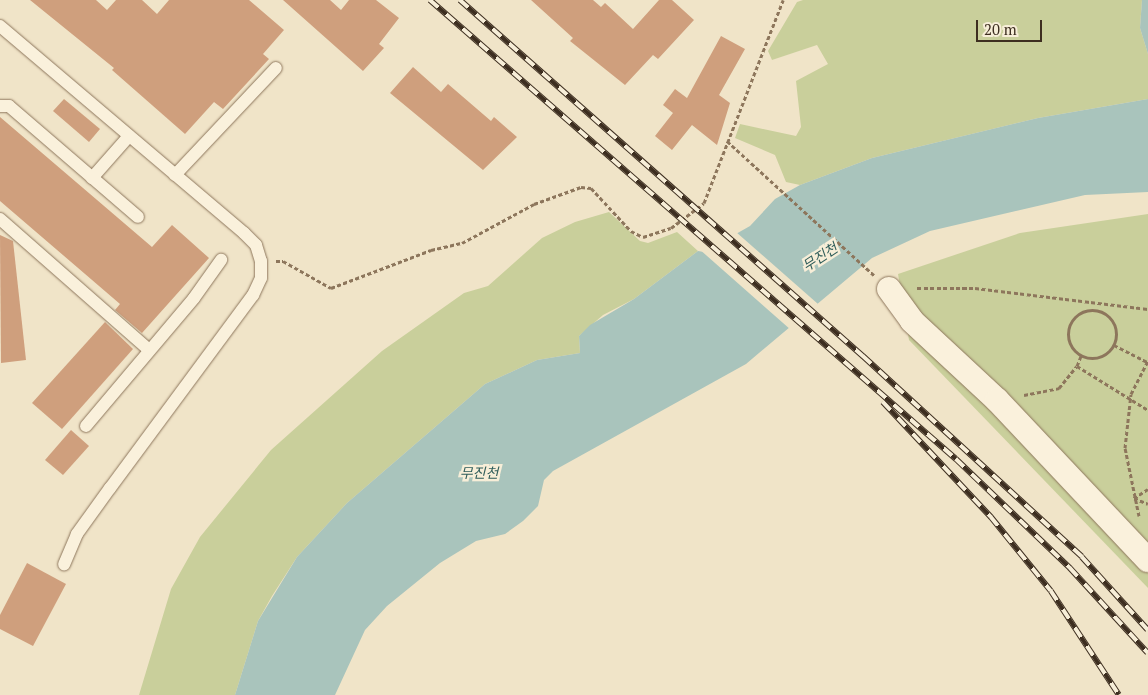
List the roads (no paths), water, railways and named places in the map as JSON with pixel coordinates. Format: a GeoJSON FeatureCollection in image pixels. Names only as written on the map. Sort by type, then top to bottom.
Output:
{"type":"FeatureCollection","features":[{"type":"Feature","properties":{"kind":"street"},"geometry":{"type":"LineString","coordinates":[[891,292],[912,321],[997,400],[1148,560]]}},
{"type":"Feature","properties":{"kind":"lane"},"geometry":{"type":"LineString","coordinates":[[0,26],[244,232],[256,245],[261,261],[262,278],[253,295],[77,534],[64,564]]}},
{"type":"Feature","properties":{"kind":"lane"},"geometry":{"type":"LineString","coordinates":[[175,175],[276,68]]}},
{"type":"Feature","properties":{"kind":"lane"},"geometry":{"type":"LineString","coordinates":[[0,106],[8,106],[138,217]]}},
{"type":"Feature","properties":{"kind":"lane"},"geometry":{"type":"LineString","coordinates":[[92,178],[129,136]]}},
{"type":"Feature","properties":{"kind":"lane"},"geometry":{"type":"LineString","coordinates":[[0,219],[148,350]]}},
{"type":"Feature","properties":{"kind":"lane"},"geometry":{"type":"LineString","coordinates":[[86,426],[148,350],[194,298],[221,260]]}},
{"type":"Feature","properties":{"kind":"water"},"geometry":{"type":"Polygon","coordinates":[[[1142,0],[1148,0],[1148,54],[1140,28],[1142,0]]]}},
{"type":"Feature","properties":{"kind":"water","name":"무진천"},"geometry":{"type":"Polygon","coordinates":[[[1148,99],[1148,192],[1085,195],[930,231],[872,258],[746,364],[553,471],[544,480],[538,506],[523,521],[505,534],[476,541],[440,563],[387,606],[365,630],[335,695],[235,695],[258,621],[297,557],[347,503],[485,384],[537,360],[580,353],[579,336],[590,325],[634,299],[698,251],[704,252],[750,226],[775,199],[800,185],[872,158],[1038,118],[1148,99]]]}},
{"type":"Feature","properties":{"kind":"railway"},"geometry":{"type":"LineString","coordinates":[[430,0],[956,459],[1070,568],[1148,653]]}},
{"type":"Feature","properties":{"kind":"railway"},"geometry":{"type":"LineString","coordinates":[[460,0],[863,356],[1082,557],[1148,630]]}},
{"type":"Feature","properties":{"kind":"railway"},"geometry":{"type":"LineString","coordinates":[[883,402],[991,517],[1051,591],[1119,695]]}}]}
